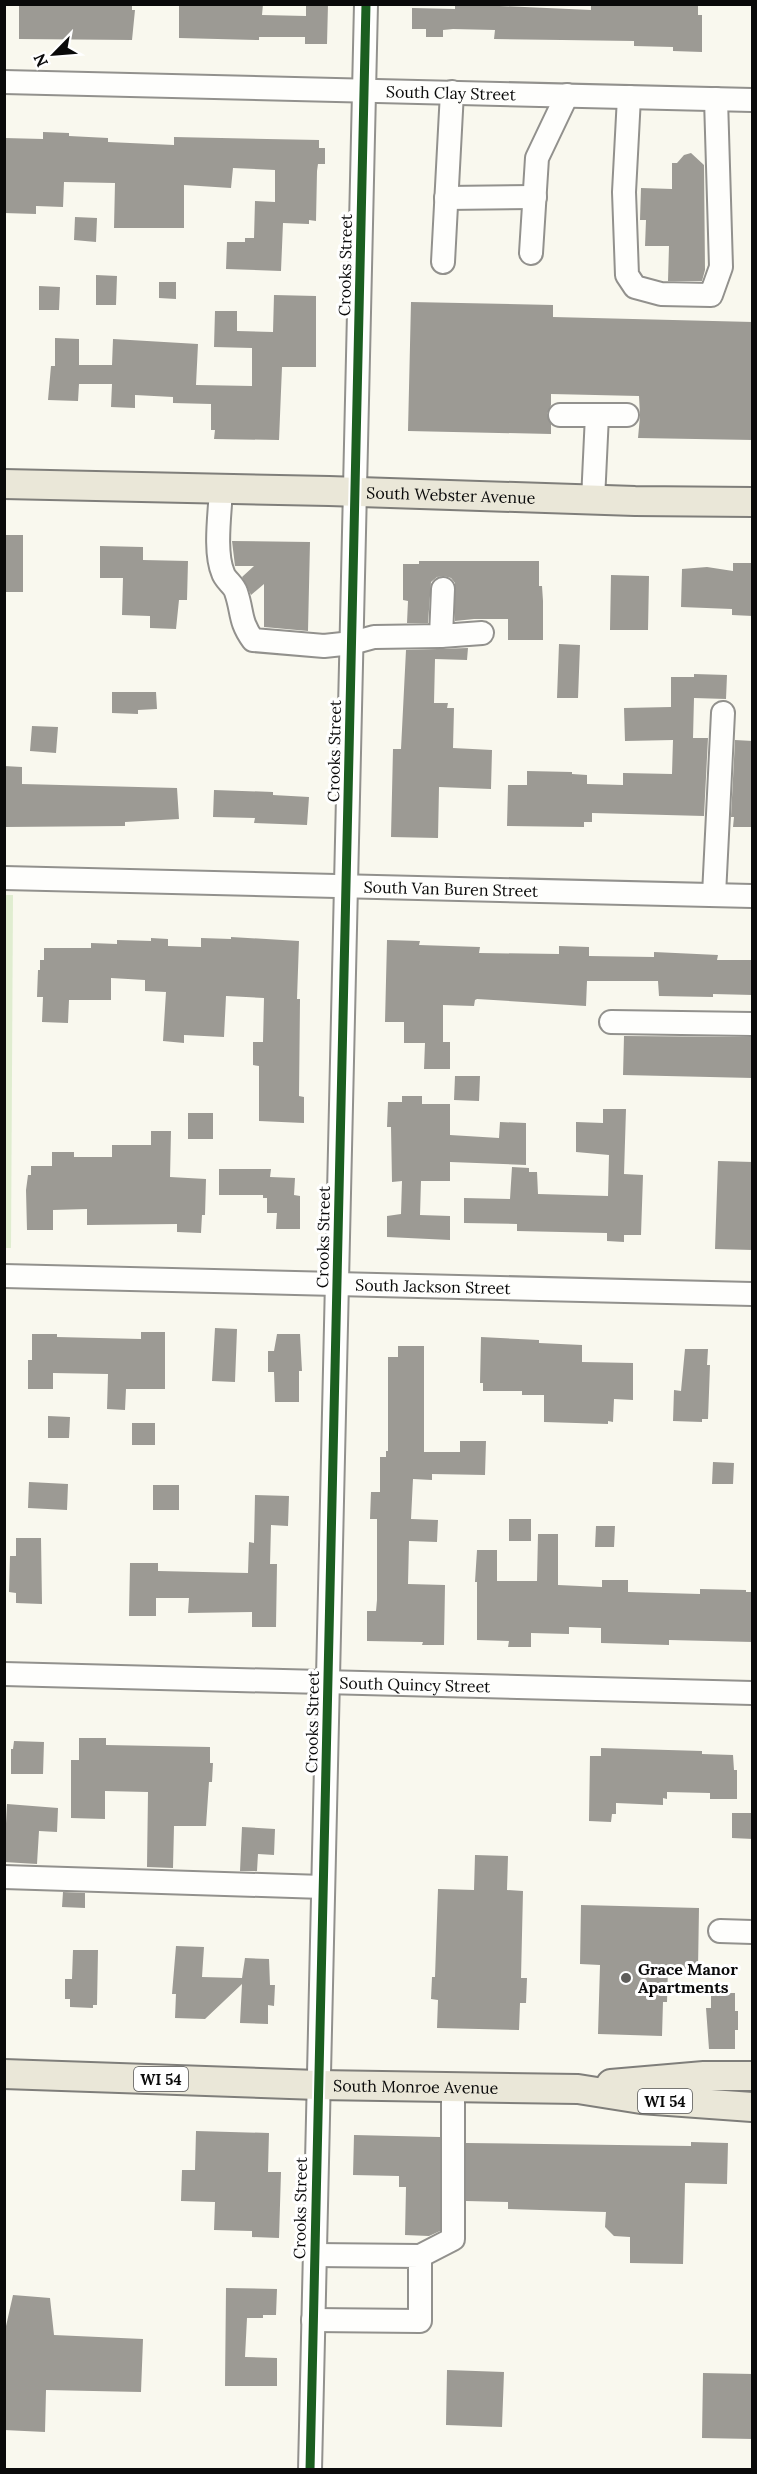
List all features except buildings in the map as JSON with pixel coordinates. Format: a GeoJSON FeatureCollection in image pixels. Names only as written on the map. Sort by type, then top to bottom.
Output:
{"type":"FeatureCollection","features":[{"type":"Feature","properties":{"kind":"main road","name":"South Webster Avenue"},"geometry":{"type":"LineString","coordinates":[[4,484],[593,500],[753,502]]}},
{"type":"Feature","properties":{"kind":"main road","name":"South Monroe Avenue"},"geometry":{"type":"LineString","coordinates":[[4,2074],[318,2085],[578,2089],[641,2099],[753,2108]]}},
{"type":"Feature","properties":{"kind":"main road","name":"South Monroe Avenue"},"geometry":{"type":"LineString","coordinates":[[578,2089],[640,2080],[753,2076]]}},
{"type":"Feature","properties":{"kind":"street","name":"Crooks Street"},"geometry":{"type":"LineString","coordinates":[[310,2469],[366,4]]}},
{"type":"Feature","properties":{"kind":"street","name":"South Clay Street"},"geometry":{"type":"LineString","coordinates":[[4,82],[753,100]]}},
{"type":"Feature","properties":{"kind":"street"},"geometry":{"type":"LineString","coordinates":[[443,262],[452,92]]}},
{"type":"Feature","properties":{"kind":"street"},"geometry":{"type":"LineString","coordinates":[[531,253],[537,158],[567,95]]}},
{"type":"Feature","properties":{"kind":"street"},"geometry":{"type":"LineString","coordinates":[[629,97],[624,192],[627,275],[635,287],[661,294],[711,296],[721,267],[716,99]]}},
{"type":"Feature","properties":{"kind":"street"},"geometry":{"type":"LineString","coordinates":[[446,198],[534,197]]}},
{"type":"Feature","properties":{"kind":"street"},"geometry":{"type":"LineString","coordinates":[[560,414],[627,415]]}},
{"type":"Feature","properties":{"kind":"street"},"geometry":{"type":"LineString","coordinates":[[593,500],[597,415]]}},
{"type":"Feature","properties":{"kind":"street"},"geometry":{"type":"LineString","coordinates":[[221,489],[219,558],[223,574],[236,591],[243,626],[253,640],[324,646],[352,643],[374,637],[482,633]]}},
{"type":"Feature","properties":{"kind":"street"},"geometry":{"type":"LineString","coordinates":[[441,636],[443,589]]}},
{"type":"Feature","properties":{"kind":"street"},"geometry":{"type":"LineString","coordinates":[[714,896],[723,713]]}},
{"type":"Feature","properties":{"kind":"street","name":"South Van Buren Street"},"geometry":{"type":"LineString","coordinates":[[4,878],[753,896]]}},
{"type":"Feature","properties":{"kind":"street"},"geometry":{"type":"LineString","coordinates":[[611,1022],[753,1024]]}},
{"type":"Feature","properties":{"kind":"street","name":"South Jackson Street"},"geometry":{"type":"LineString","coordinates":[[4,1276],[753,1294]]}},
{"type":"Feature","properties":{"kind":"street","name":"South Quincy Street"},"geometry":{"type":"LineString","coordinates":[[4,1674],[753,1693]]}},
{"type":"Feature","properties":{"kind":"street"},"geometry":{"type":"LineString","coordinates":[[4,1877],[323,1887]]}},
{"type":"Feature","properties":{"kind":"street"},"geometry":{"type":"LineString","coordinates":[[720,1931],[753,1932]]}},
{"type":"Feature","properties":{"kind":"street"},"geometry":{"type":"LineString","coordinates":[[314,2255],[420,2256],[453,2239],[453,2087]]}},
{"type":"Feature","properties":{"kind":"street"},"geometry":{"type":"LineString","coordinates":[[313,2320],[420,2321],[420,2256]]}},
{"type":"Feature","properties":{"kind":"green space"},"geometry":{"type":"Polygon","coordinates":[[[5,895],[13,895],[11,1248],[4,1248],[5,895]]]}},
{"type":"Feature","properties":{"kind":"cycle path"},"geometry":{"type":"LineString","coordinates":[[310,2470],[366,4]]}},
{"type":"Feature","properties":{"kind":"place","name":"Grace Manor Apartments"},"geometry":{"type":"Point","coordinates":[626,1978]}}]}
